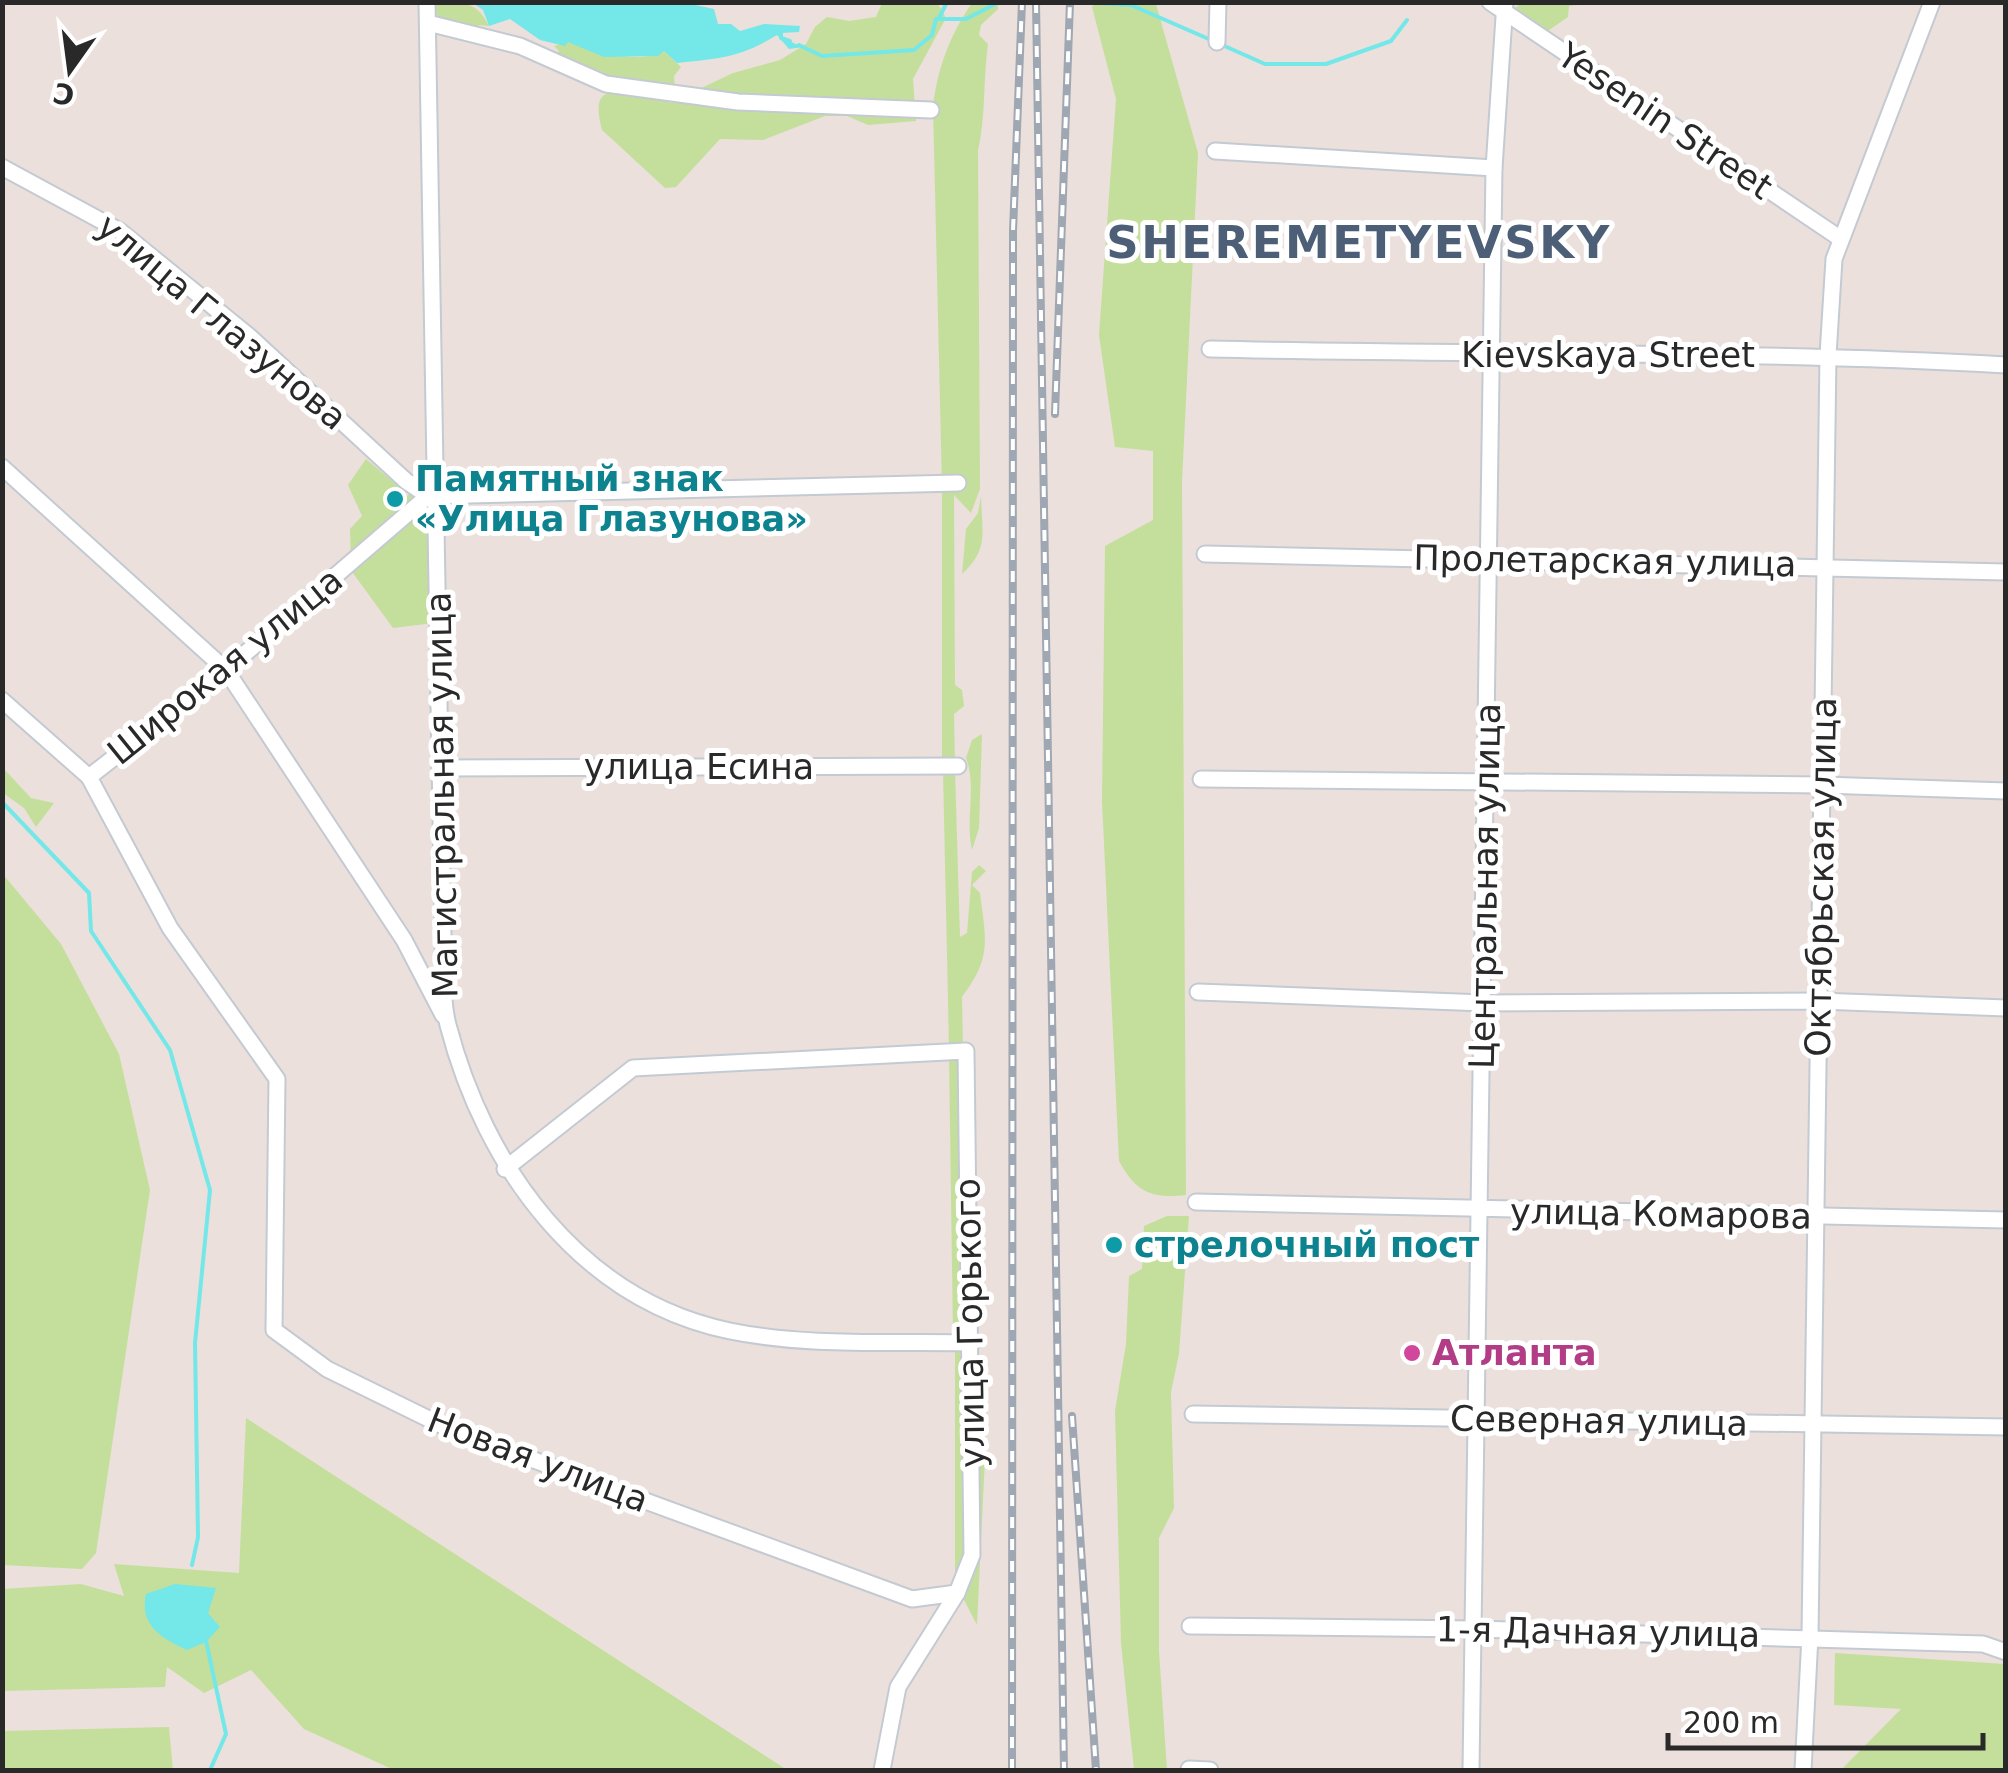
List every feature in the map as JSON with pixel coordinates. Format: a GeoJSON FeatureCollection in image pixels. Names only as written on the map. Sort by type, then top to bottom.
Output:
{"type":"FeatureCollection","features":[{"type":"Feature","properties":{"kind":"street","name":"Магистральная улица"},"geometry":{"type":"LineString","coordinates":[[427,2],[433,497],[447,1023],[505,1169],[595,1268],[626,1292],[684,1319],[792,1340],[972,1343]]}},
{"type":"Feature","properties":{"kind":"street"},"geometry":{"type":"LineString","coordinates":[[1217,42],[1218,2]]}},
{"type":"Feature","properties":{"kind":"street","name":"Yesenin Street"},"geometry":{"type":"LineString","coordinates":[[1490,2],[1505,8],[1841,239]]}},
{"type":"Feature","properties":{"kind":"street","name":"Октябрьская улица"},"geometry":{"type":"LineString","coordinates":[[1803,1770],[1810,1636],[1828,355],[1834,260],[1932,2]]}},
{"type":"Feature","properties":{"kind":"street","name":"Центральная улица"},"geometry":{"type":"LineString","coordinates":[[1471,1770],[1485,784],[1492,560],[1494,168],[1505,8]]}},
{"type":"Feature","properties":{"kind":"street"},"geometry":{"type":"LineString","coordinates":[[428,23],[520,46],[606,84],[738,102],[931,110]]}},
{"type":"Feature","properties":{"kind":"street"},"geometry":{"type":"LineString","coordinates":[[1215,150],[1494,168]]}},
{"type":"Feature","properties":{"kind":"street","name":"улица Глазунова"},"geometry":{"type":"LineString","coordinates":[[2,166],[120,231],[248,336],[406,481],[433,497]]}},
{"type":"Feature","properties":{"kind":"street","name":"Kievskaya Street"},"geometry":{"type":"LineString","coordinates":[[1210,349],[1493,356],[1828,355],[2006,365]]}},
{"type":"Feature","properties":{"kind":"street"},"geometry":{"type":"LineString","coordinates":[[2,468],[226,670],[404,940],[447,1023]]}},
{"type":"Feature","properties":{"kind":"street"},"geometry":{"type":"LineString","coordinates":[[433,497],[958,483]]}},
{"type":"Feature","properties":{"kind":"street","name":"Широкая улица"},"geometry":{"type":"LineString","coordinates":[[276,1182],[276,1079],[170,928],[89,777],[226,670],[433,497]]}},
{"type":"Feature","properties":{"kind":"street","name":"Пролетарская улица"},"geometry":{"type":"LineString","coordinates":[[1205,554],[2006,572]]}},
{"type":"Feature","properties":{"kind":"street"},"geometry":{"type":"LineString","coordinates":[[2,700],[89,777]]}},
{"type":"Feature","properties":{"kind":"street","name":"улица Есина"},"geometry":{"type":"LineString","coordinates":[[440,768],[958,766]]}},
{"type":"Feature","properties":{"kind":"street"},"geometry":{"type":"LineString","coordinates":[[1201,780],[1822,785],[2006,791]]}},
{"type":"Feature","properties":{"kind":"street"},"geometry":{"type":"LineString","coordinates":[[1198,992],[1484,1003],[1819,1001],[2006,1008]]}},
{"type":"Feature","properties":{"kind":"street","name":"улица Горького"},"geometry":{"type":"LineString","coordinates":[[505,1169],[633,1068],[966,1051],[972,1555],[957,1592]]}},
{"type":"Feature","properties":{"kind":"street","name":"Новая улица"},"geometry":{"type":"LineString","coordinates":[[276,1182],[274,1330],[327,1369],[447,1428],[912,1599],[957,1592]]}},
{"type":"Feature","properties":{"kind":"street","name":"улица Комарова"},"geometry":{"type":"LineString","coordinates":[[1196,1202],[2006,1220]]}},
{"type":"Feature","properties":{"kind":"street","name":"Северная улица"},"geometry":{"type":"LineString","coordinates":[[1193,1414],[2006,1427]]}},
{"type":"Feature","properties":{"kind":"street"},"geometry":{"type":"LineString","coordinates":[[882,1770],[898,1687],[957,1592]]}},
{"type":"Feature","properties":{"kind":"street","name":"1-я Дачная улица"},"geometry":{"type":"LineString","coordinates":[[1190,1626],[1810,1636],[1983,1644],[2006,1652]]}},
{"type":"Feature","properties":{"kind":"street"},"geometry":{"type":"LineString","coordinates":[[1189,1769],[1210,1770]]}},
{"type":"Feature","properties":{"kind":"green space"},"geometry":{"type":"Polygon","coordinates":[[[1095,2],[1156,4],[1198,153],[1182,482],[1186,1195],[1174,1196],[1154,1194],[1138,1186],[1119,1161],[1102,801],[1105,546],[1153,520],[1153,451],[1115,447],[1099,335],[1116,99],[1092,7],[1095,2]]]}},
{"type":"Feature","properties":{"kind":"green space"},"geometry":{"type":"Polygon","coordinates":[[[433,3],[474,7],[489,26],[479,25],[476,30],[437,23],[439,16],[430,13],[433,3]]]}},
{"type":"Feature","properties":{"kind":"green space"},"geometry":{"type":"Polygon","coordinates":[[[882,3],[938,4],[946,18],[913,79],[916,121],[868,125],[847,116],[825,116],[763,140],[720,139],[676,187],[665,188],[602,130],[599,102],[610,93],[653,98],[663,93],[670,103],[733,73],[780,60],[806,44],[815,27],[827,17],[849,21],[876,17],[882,3]]]}},
{"type":"Feature","properties":{"kind":"green space"},"geometry":{"type":"Polygon","coordinates":[[[972,3],[997,3],[998,9],[981,25],[979,35],[988,44],[978,151],[980,489],[971,513],[954,495],[955,685],[962,690],[964,706],[954,714],[955,763],[942,763],[942,487],[933,106],[946,52],[972,3]]]}},
{"type":"Feature","properties":{"kind":"green space"},"geometry":{"type":"Polygon","coordinates":[[[1522,3],[1595,3],[1569,6],[1568,17],[1542,35],[1509,12],[1522,3]]]}},
{"type":"Feature","properties":{"kind":"green space"},"geometry":{"type":"Polygon","coordinates":[[[568,41],[630,57],[664,51],[681,67],[674,76],[675,90],[607,81],[554,57],[559,51],[554,46],[568,41]]]}},
{"type":"Feature","properties":{"kind":"green space"},"geometry":{"type":"Polygon","coordinates":[[[366,459],[398,486],[386,502],[396,508],[410,493],[420,499],[351,561],[350,529],[362,516],[348,485],[366,459]]]}},
{"type":"Feature","properties":{"kind":"green space"},"geometry":{"type":"Polygon","coordinates":[[[981,496],[980,548],[962,574],[966,529],[978,513],[981,496]]]}},
{"type":"Feature","properties":{"kind":"green space"},"geometry":{"type":"Polygon","coordinates":[[[433,504],[434,623],[393,628],[350,569],[424,505],[433,504]]]}},
{"type":"Feature","properties":{"kind":"green space"},"geometry":{"type":"Polygon","coordinates":[[[982,734],[979,828],[972,850],[971,780],[966,758],[972,740],[982,734]]]}},
{"type":"Feature","properties":{"kind":"green space"},"geometry":{"type":"Polygon","coordinates":[[[3,768],[31,798],[54,803],[36,827],[24,808],[3,793],[3,768]]]}},
{"type":"Feature","properties":{"kind":"green space"},"geometry":{"type":"Polygon","coordinates":[[[943,771],[955,771],[960,937],[967,933],[972,872],[979,865],[986,871],[972,885],[980,893],[985,936],[982,959],[962,997],[963,1047],[949,1048],[943,771]]]}},
{"type":"Feature","properties":{"kind":"green space"},"geometry":{"type":"Polygon","coordinates":[[[2,873],[61,944],[119,1054],[150,1190],[96,1553],[82,1569],[3,1565],[2,873]]]}},
{"type":"Feature","properties":{"kind":"green space"},"geometry":{"type":"Polygon","coordinates":[[[949,1056],[962,1056],[968,1339],[953,1338],[949,1056]]]}},
{"type":"Feature","properties":{"kind":"green space"},"geometry":{"type":"Polygon","coordinates":[[[1167,1216],[1189,1216],[1179,1354],[1171,1392],[1174,1508],[1159,1538],[1159,1651],[1167,1770],[1134,1770],[1121,1643],[1115,1411],[1126,1344],[1129,1276],[1142,1269],[1144,1226],[1167,1216]]]}},
{"type":"Feature","properties":{"kind":"green space"},"geometry":{"type":"Polygon","coordinates":[[[968,1346],[969,1554],[955,1580],[955,1347],[968,1346]]]}},
{"type":"Feature","properties":{"kind":"green space"},"geometry":{"type":"Polygon","coordinates":[[[975,1386],[982,1386],[988,1396],[977,1625],[961,1594],[976,1557],[975,1386]]]}},
{"type":"Feature","properties":{"kind":"green space"},"geometry":{"type":"Polygon","coordinates":[[[246,1418],[787,1770],[394,1770],[304,1729],[251,1670],[204,1693],[167,1667],[165,1687],[3,1691],[2,1589],[81,1584],[124,1596],[114,1564],[239,1573],[246,1418]]]}},
{"type":"Feature","properties":{"kind":"green space"},"geometry":{"type":"Polygon","coordinates":[[[1835,1653],[2005,1664],[2005,1770],[1841,1770],[1901,1709],[1834,1705],[1835,1653]]]}},
{"type":"Feature","properties":{"kind":"green space"},"geometry":{"type":"Polygon","coordinates":[[[169,1727],[173,1770],[3,1770],[3,1731],[169,1727]]]}},
{"type":"Feature","properties":{"kind":"water"},"geometry":{"type":"Polygon","coordinates":[[[473,3],[686,3],[714,9],[718,24],[731,24],[740,31],[764,24],[800,26],[799,32],[781,33],[782,38],[803,47],[789,49],[777,35],[740,53],[706,60],[677,63],[664,51],[658,56],[604,57],[568,42],[565,46],[540,40],[510,19],[489,26],[483,10],[473,3]]]}},
{"type":"Feature","properties":{"kind":"water"},"geometry":{"type":"Polygon","coordinates":[[[175,1584],[216,1588],[208,1613],[220,1627],[206,1642],[187,1650],[154,1629],[146,1614],[146,1594],[175,1584]]]}},
{"type":"Feature","properties":{"kind":"waterway"},"geometry":{"type":"LineString","coordinates":[[940,16],[947,2]]}},
{"type":"Feature","properties":{"kind":"waterway"},"geometry":{"type":"LineString","coordinates":[[799,45],[822,56],[914,50],[932,35],[936,19],[966,19],[999,2]]}},
{"type":"Feature","properties":{"kind":"waterway"},"geometry":{"type":"LineString","coordinates":[[1081,2],[1131,5],[1211,40]]}},
{"type":"Feature","properties":{"kind":"waterway"},"geometry":{"type":"LineString","coordinates":[[1220,44],[1265,64],[1326,64],[1391,41],[1407,20]]}},
{"type":"Feature","properties":{"kind":"waterway"},"geometry":{"type":"LineString","coordinates":[[781,32],[781,38],[790,41]]}},
{"type":"Feature","properties":{"kind":"waterway"},"geometry":{"type":"LineString","coordinates":[[2,802],[89,893],[91,931],[170,1050],[210,1190],[195,1343],[198,1537],[192,1565]]}},
{"type":"Feature","properties":{"kind":"waterway"},"geometry":{"type":"LineString","coordinates":[[206,1641],[226,1734],[210,1770]]}},
{"type":"Feature","properties":{"kind":"railway"},"geometry":{"type":"LineString","coordinates":[[1012,1770],[1013,231],[1022,2]]}},
{"type":"Feature","properties":{"kind":"railway"},"geometry":{"type":"LineString","coordinates":[[1036,2],[1064,1770]]}},
{"type":"Feature","properties":{"kind":"railway"},"geometry":{"type":"LineString","coordinates":[[1055,414],[1070,2]]}},
{"type":"Feature","properties":{"kind":"railway"},"geometry":{"type":"LineString","coordinates":[[1072,1416],[1096,1770]]}},
{"type":"Feature","properties":{"kind":"place","name":"Памятный знак «Улица Глазунова»"},"geometry":{"type":"Point","coordinates":[395,499]}},
{"type":"Feature","properties":{"kind":"place","name":"стрелочный пост"},"geometry":{"type":"Point","coordinates":[1114,1245]}},
{"type":"Feature","properties":{"kind":"place","name":"Атланта"},"geometry":{"type":"Point","coordinates":[1412,1353]}},
{"type":"Feature","properties":{"kind":"district","name":"SHEREMETYEVSKY"},"geometry":{"type":"Point","coordinates":[1359,242]}}]}
